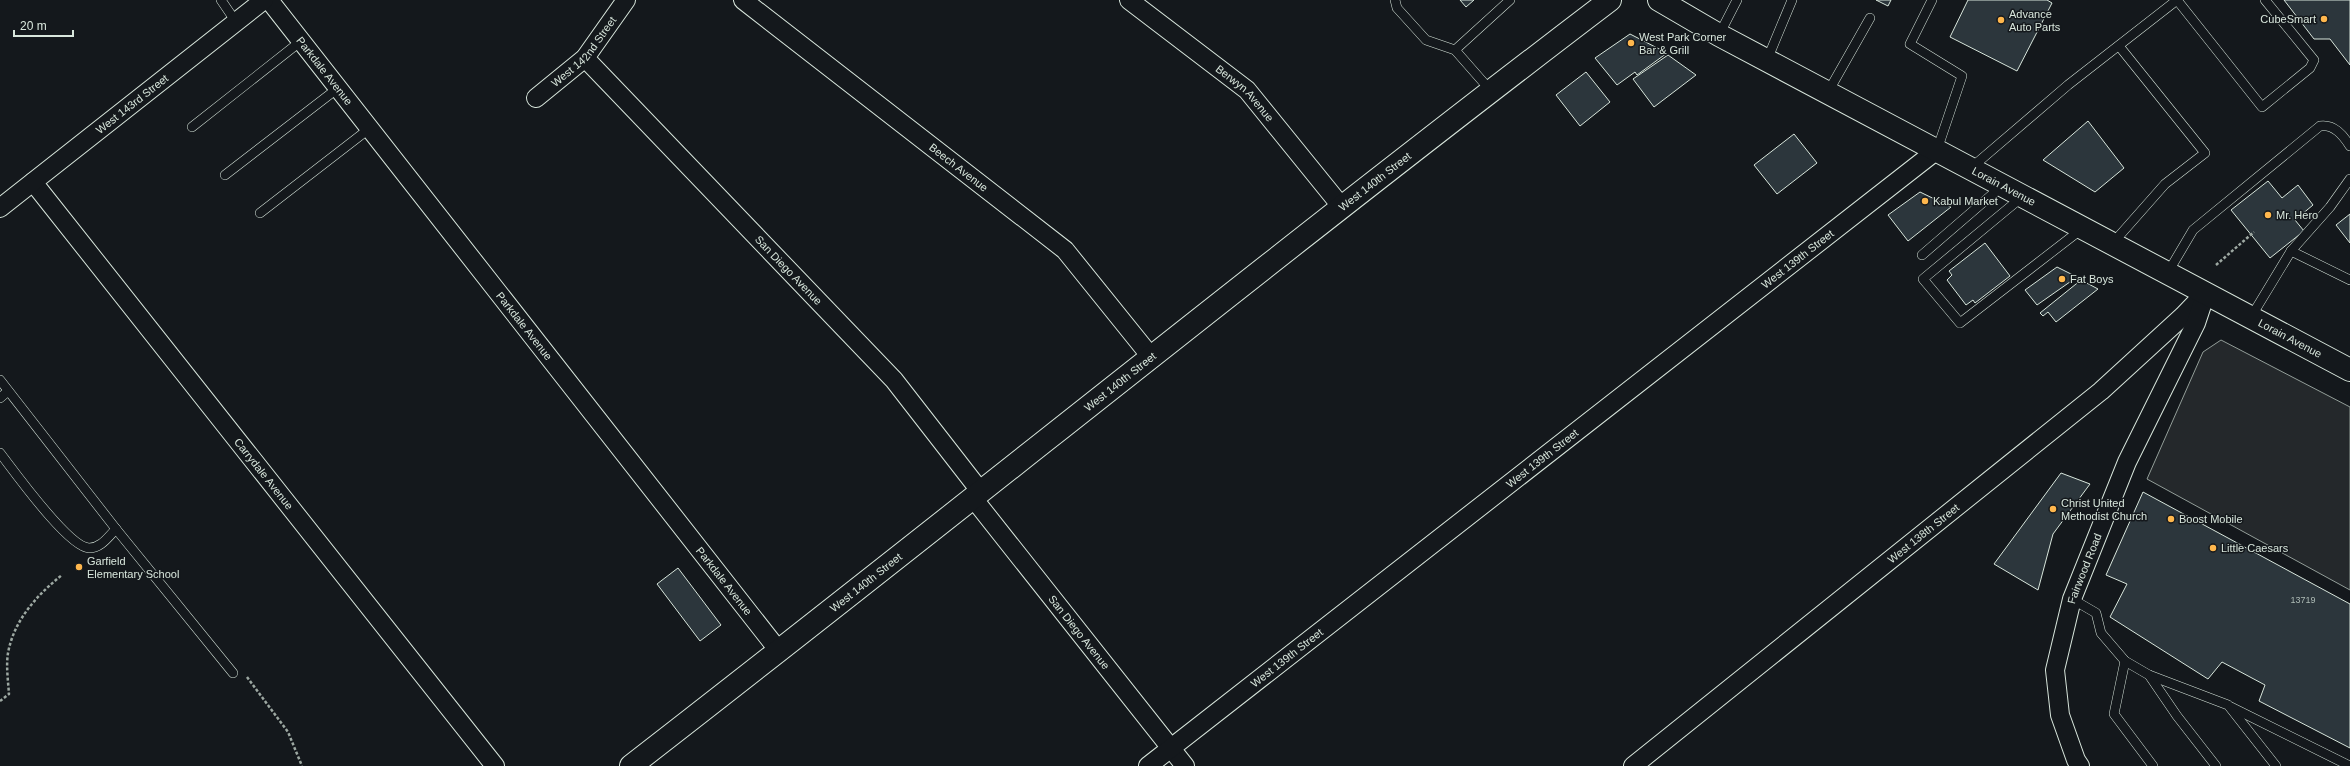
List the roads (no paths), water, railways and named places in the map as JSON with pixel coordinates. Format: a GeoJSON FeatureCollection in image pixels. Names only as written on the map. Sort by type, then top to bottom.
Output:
{"type":"FeatureCollection","features":[{"type":"Feature","properties":{"kind":"street","name":"West 143rd Street"},"geometry":{"type":"LineString","coordinates":[[0,208],[264,0]]}},
{"type":"Feature","properties":{"kind":"street","name":"Parkdale Avenue"},"geometry":{"type":"LineString","coordinates":[[269,0],[779,651]]}},
{"type":"Feature","properties":{"kind":"street","name":"West 142nd Street"},"geometry":{"type":"LineString","coordinates":[[536,98],[585,58],[626,0]]}},
{"type":"Feature","properties":{"kind":"street","name":"Beech Avenue"},"geometry":{"type":"LineString","coordinates":[[743,0],[1065,250],[1152,358]]}},
{"type":"Feature","properties":{"kind":"street","name":"Berwyn Avenue"},"geometry":{"type":"LineString","coordinates":[[1129,0],[1247,90],[1341,206]]}},
{"type":"Feature","properties":{"kind":"street","name":"West 140th Street"},"geometry":{"type":"LineString","coordinates":[[631,766],[1152,358],[1341,206],[1610,0]]}},
{"type":"Feature","properties":{"kind":"street","name":"Lorain Avenue"},"geometry":{"type":"LineString","coordinates":[[1659,0],[1719,35],[2003,185],[2167,274],[2206,292],[2250,318],[2350,370]]}},
{"type":"Feature","properties":{"kind":"street","name":"San Diego Avenue"},"geometry":{"type":"LineString","coordinates":[[585,58],[894,380],[977,495],[1185,766]]}},
{"type":"Feature","properties":{"kind":"street","name":"West 139th Street"},"geometry":{"type":"LineString","coordinates":[[1148,766],[1937,150]]}},
{"type":"Feature","properties":{"kind":"street","name":"Carrydale Avenue"},"geometry":{"type":"LineString","coordinates":[[33,182],[495,766]]}},
{"type":"Feature","properties":{"kind":"street","name":"Fairwood Road"},"geometry":{"type":"LineString","coordinates":[[2075,764],[2060,715],[2055,670],[2072,599],[2127,462],[2196,323],[2206,292]]}},
{"type":"Feature","properties":{"kind":"street","name":"West 138th Street"},"geometry":{"type":"LineString","coordinates":[[1632,766],[2102,391],[2183,316],[2206,292]]}},
{"type":"Feature","properties":{"kind":"lane"},"geometry":{"type":"LineString","coordinates":[[221,0],[236,22]]}},
{"type":"Feature","properties":{"kind":"lane"},"geometry":{"type":"LineString","coordinates":[[1395,0],[1397,8],[1426,40],[1456,50],[1490,91]]}},
{"type":"Feature","properties":{"kind":"lane"},"geometry":{"type":"LineString","coordinates":[[1456,50],[1510,0]]}},
{"type":"Feature","properties":{"kind":"lane"},"geometry":{"type":"LineString","coordinates":[[1719,35],[1737,0]]}},
{"type":"Feature","properties":{"kind":"lane"},"geometry":{"type":"LineString","coordinates":[[1767,60],[1792,0]]}},
{"type":"Feature","properties":{"kind":"lane"},"geometry":{"type":"LineString","coordinates":[[1932,0],[1910,44],[1962,76],[1937,150]]}},
{"type":"Feature","properties":{"kind":"lane"},"geometry":{"type":"LineString","coordinates":[[1971,168],[2068,85],[2177,0],[2262,107],[2310,68],[2314,60],[2265,0]]}},
{"type":"Feature","properties":{"kind":"lane"},"geometry":{"type":"LineString","coordinates":[[1828,92],[1870,18]]}},
{"type":"Feature","properties":{"kind":"lane"},"geometry":{"type":"LineString","coordinates":[[192,127],[301,41]]}},
{"type":"Feature","properties":{"kind":"lane"},"geometry":{"type":"LineString","coordinates":[[2112,244],[2165,184],[2205,153],[2118,46]]}},
{"type":"Feature","properties":{"kind":"lane"},"geometry":{"type":"LineString","coordinates":[[225,175],[338,88]]}},
{"type":"Feature","properties":{"kind":"lane"},"geometry":{"type":"LineString","coordinates":[[2167,274],[2193,230],[2320,126],[2327,125],[2336,129],[2350,146]]}},
{"type":"Feature","properties":{"kind":"lane"},"geometry":{"type":"LineString","coordinates":[[260,213],[370,128]]}},
{"type":"Feature","properties":{"kind":"lane"},"geometry":{"type":"LineString","coordinates":[[2250,318],[2291,251],[2330,207],[2350,179]]}},
{"type":"Feature","properties":{"kind":"lane"},"geometry":{"type":"LineString","coordinates":[[1922,255],[2003,185]]}},
{"type":"Feature","properties":{"kind":"lane"},"geometry":{"type":"LineString","coordinates":[[2023,196],[1923,280],[1960,323],[2083,228]]}},
{"type":"Feature","properties":{"kind":"lane"},"geometry":{"type":"LineString","coordinates":[[2291,251],[2350,280]]}},
{"type":"Feature","properties":{"kind":"lane"},"geometry":{"type":"LineString","coordinates":[[0,380],[116,529],[233,673]]}},
{"type":"Feature","properties":{"kind":"lane"},"geometry":{"type":"LineString","coordinates":[[0,398],[8,391]]}},
{"type":"Feature","properties":{"kind":"lane"},"geometry":{"type":"LineString","coordinates":[[0,453],[60,529],[77,543],[88,548],[101,544],[116,529]]}},
{"type":"Feature","properties":{"kind":"lane"},"geometry":{"type":"LineString","coordinates":[[2072,599],[2096,613],[2101,633],[2125,661],[2149,675],[2228,705],[2350,766]]}},
{"type":"Feature","properties":{"kind":"lane"},"geometry":{"type":"LineString","coordinates":[[2125,661],[2114,714],[2153,766]]}},
{"type":"Feature","properties":{"kind":"lane"},"geometry":{"type":"LineString","coordinates":[[2149,675],[2177,716],[2216,766]]}},
{"type":"Feature","properties":{"kind":"lane"},"geometry":{"type":"LineString","coordinates":[[2228,705],[2276,766]]}},
{"type":"Feature","properties":{"kind":"place","name":"CubeSmart"},"geometry":{"type":"Point","coordinates":[2324,19]}},
{"type":"Feature","properties":{"kind":"place","name":"Advance Auto Parts"},"geometry":{"type":"Point","coordinates":[2001,20]}},
{"type":"Feature","properties":{"kind":"place","name":"West Park Corner Bar & Grill"},"geometry":{"type":"Point","coordinates":[1631,43]}},
{"type":"Feature","properties":{"kind":"place","name":"Kabul Market"},"geometry":{"type":"Point","coordinates":[1925,201]}},
{"type":"Feature","properties":{"kind":"place","name":"Mr. Hero"},"geometry":{"type":"Point","coordinates":[2268,215]}},
{"type":"Feature","properties":{"kind":"place","name":"Fat Boys"},"geometry":{"type":"Point","coordinates":[2062,279]}},
{"type":"Feature","properties":{"kind":"place","name":"Christ United Methodist Church"},"geometry":{"type":"Point","coordinates":[2053,509]}},
{"type":"Feature","properties":{"kind":"place","name":"Boost Mobile"},"geometry":{"type":"Point","coordinates":[2171,519]}},
{"type":"Feature","properties":{"kind":"place","name":"Little Caesars"},"geometry":{"type":"Point","coordinates":[2213,548]}},
{"type":"Feature","properties":{"kind":"place","name":"Garfield Elementary School"},"geometry":{"type":"Point","coordinates":[79,567]}}]}
